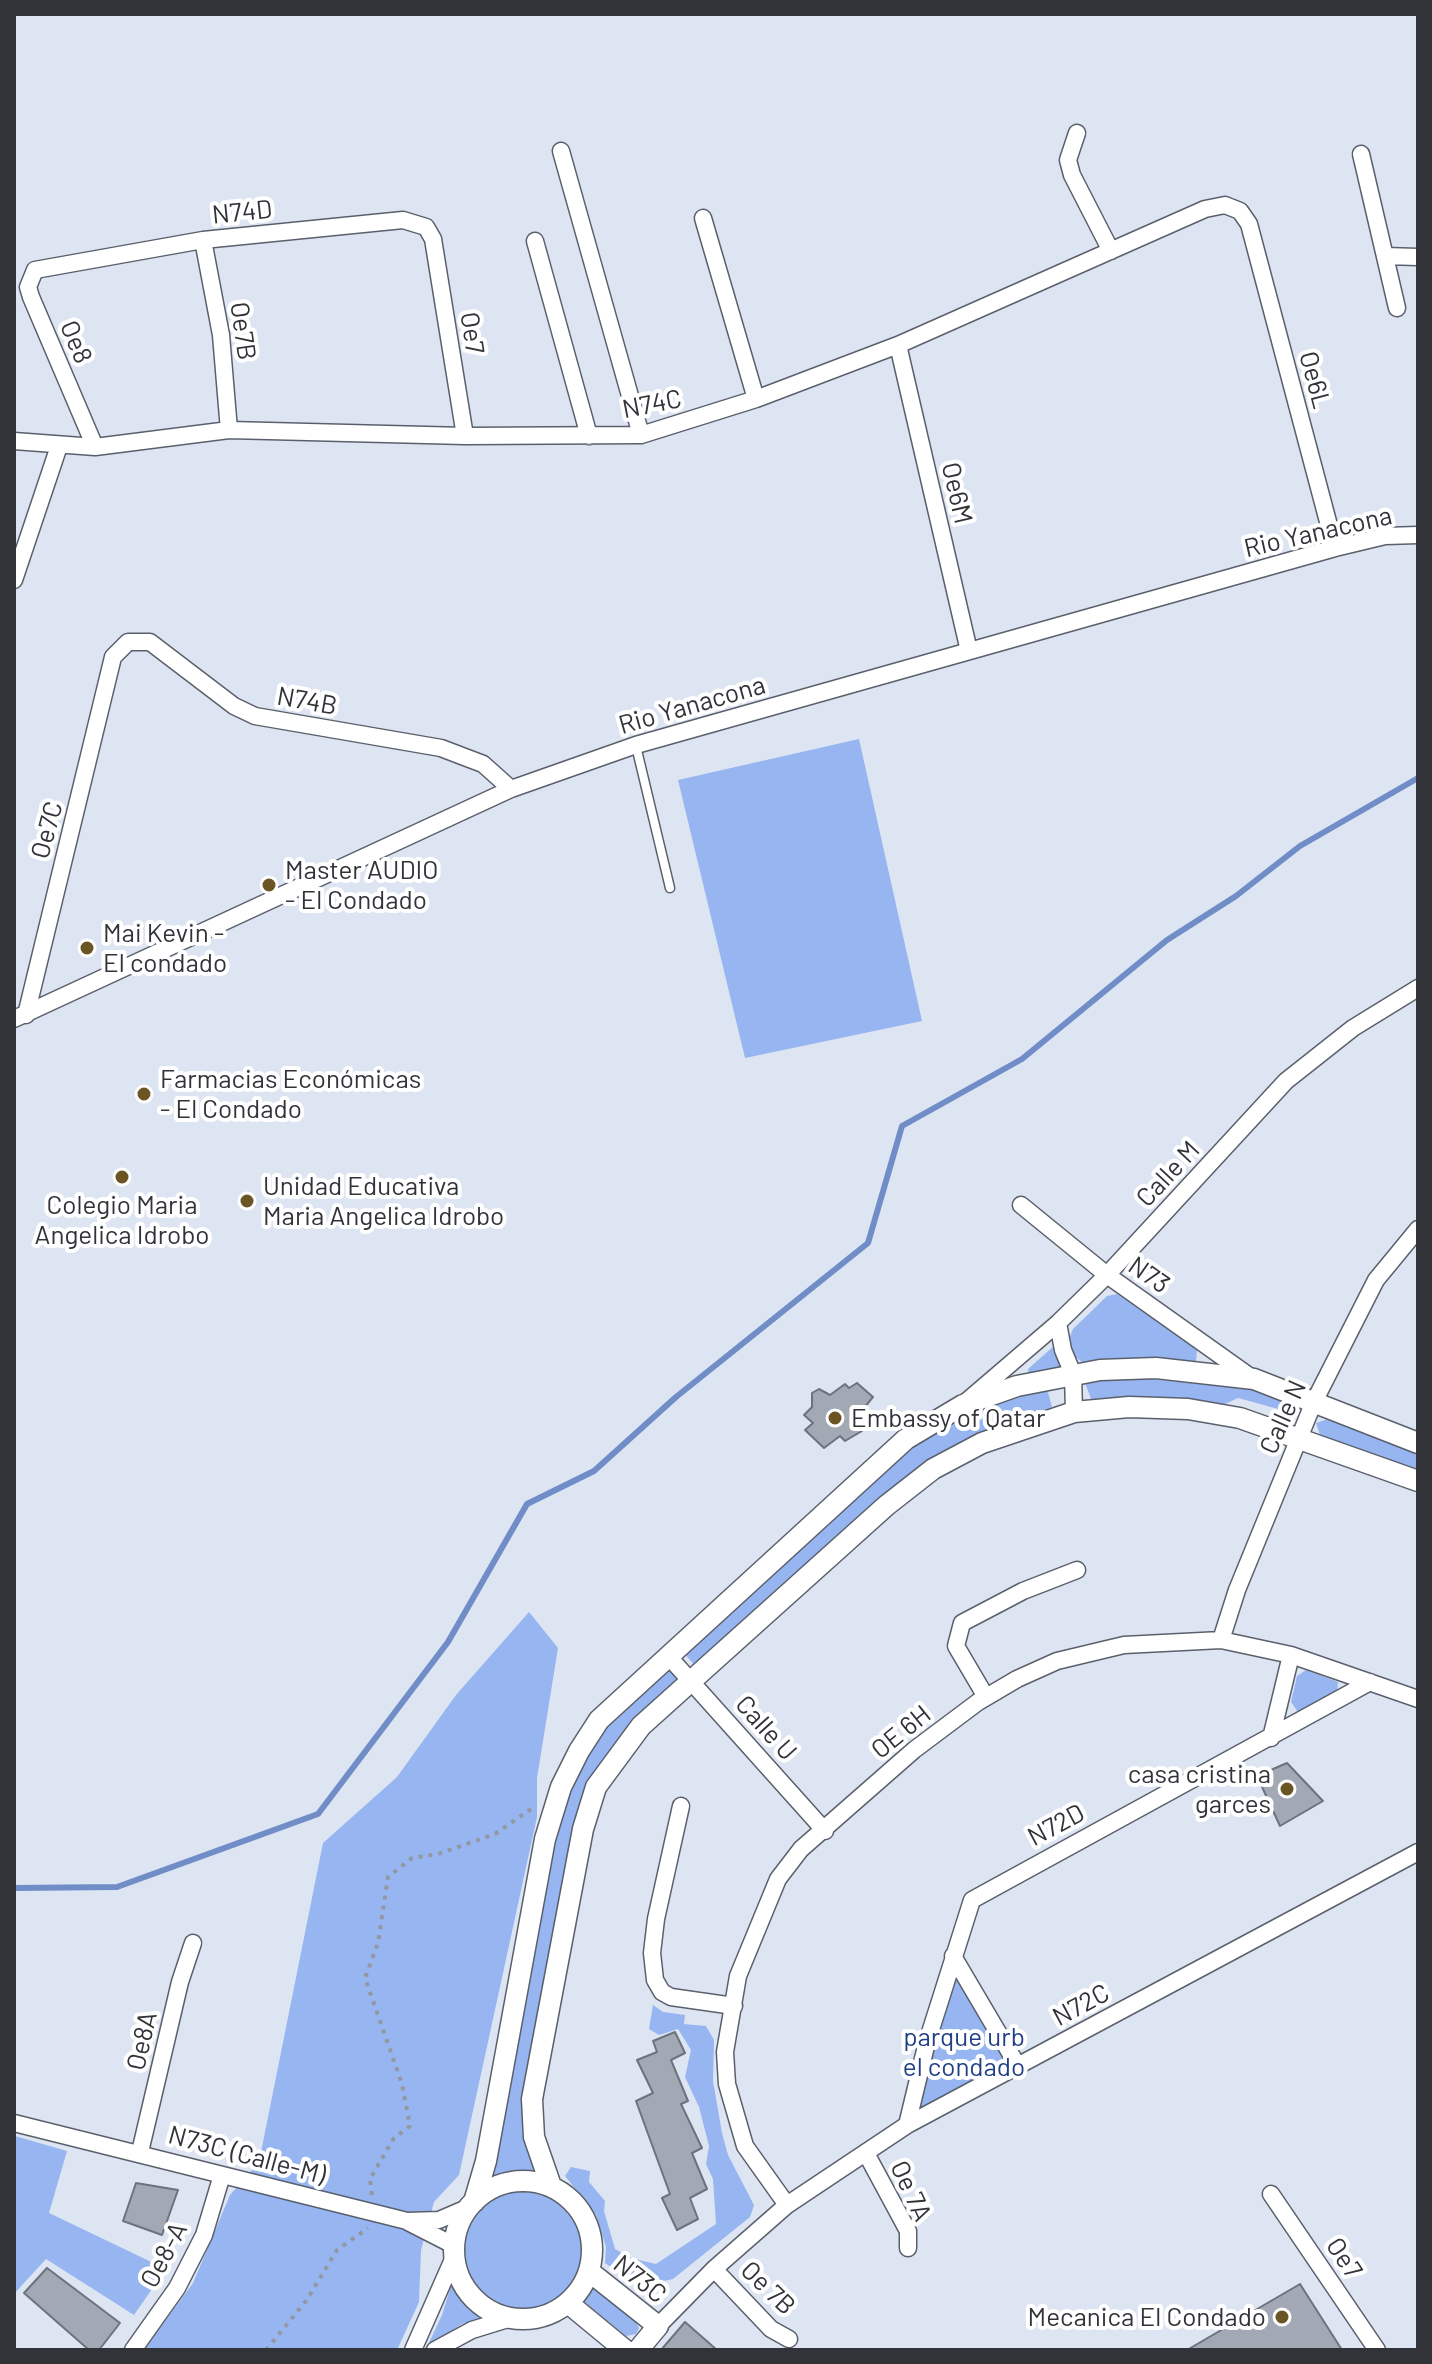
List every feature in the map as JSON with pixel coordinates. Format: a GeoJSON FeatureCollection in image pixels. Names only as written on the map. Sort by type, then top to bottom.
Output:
{"type":"FeatureCollection","features":[{"type":"Feature","properties":{"kind":"street"},"geometry":{"type":"LineString","coordinates":[[1077,133],[1068,160],[1072,175],[1111,251]]}},
{"type":"Feature","properties":{"kind":"street"},"geometry":{"type":"LineString","coordinates":[[561,151],[641,435]]}},
{"type":"Feature","properties":{"kind":"street"},"geometry":{"type":"LineString","coordinates":[[1361,154],[1397,308]]}},
{"type":"Feature","properties":{"kind":"street","name":"N74C"},"geometry":{"type":"LineString","coordinates":[[14,441],[95,447],[229,430],[465,436],[641,435],[756,399],[898,345],[1216,205],[1233,207],[1249,224]]}},
{"type":"Feature","properties":{"kind":"street"},"geometry":{"type":"LineString","coordinates":[[703,218],[756,399]]}},
{"type":"Feature","properties":{"kind":"street","name":"N74D"},"geometry":{"type":"LineString","coordinates":[[49,265],[203,240],[403,220],[426,227],[433,239]]}},
{"type":"Feature","properties":{"kind":"street","name":"Oe6L"},"geometry":{"type":"LineString","coordinates":[[1249,224],[1335,548]]}},
{"type":"Feature","properties":{"kind":"street","name":"Oe7"},"geometry":{"type":"LineString","coordinates":[[433,239],[465,436]]}},
{"type":"Feature","properties":{"kind":"street","name":"Oe7B"},"geometry":{"type":"LineString","coordinates":[[203,240],[221,335],[229,430]]}},
{"type":"Feature","properties":{"kind":"street"},"geometry":{"type":"LineString","coordinates":[[535,241],[589,436]]}},
{"type":"Feature","properties":{"kind":"street"},"geometry":{"type":"LineString","coordinates":[[1385,256],[1418,257]]}},
{"type":"Feature","properties":{"kind":"street","name":"Oe8"},"geometry":{"type":"LineString","coordinates":[[49,265],[39,267],[31,275],[31,297],[95,447]]}},
{"type":"Feature","properties":{"kind":"street","name":"Oe6M"},"geometry":{"type":"LineString","coordinates":[[898,345],[969,651]]}},
{"type":"Feature","properties":{"kind":"street"},"geometry":{"type":"LineString","coordinates":[[14,580],[59,446]]}},
{"type":"Feature","properties":{"kind":"street","name":"Rio Yanacona"},"geometry":{"type":"LineString","coordinates":[[20,1017],[511,789],[636,745],[1335,548],[1385,536],[1418,535]]}},
{"type":"Feature","properties":{"kind":"street","name":"N74B"},"geometry":{"type":"LineString","coordinates":[[113,657],[128,642],[150,642],[234,706],[255,716],[441,748],[483,764],[511,789]]}},
{"type":"Feature","properties":{"kind":"street","name":"Oe7C"},"geometry":{"type":"LineString","coordinates":[[20,1017],[113,657]]}},
{"type":"Feature","properties":{"kind":"street","name":"Calle M"},"geometry":{"type":"LineString","coordinates":[[963,1405],[1058,1323],[1107,1275],[1286,1081],[1353,1028],[1418,988]]}},
{"type":"Feature","properties":{"kind":"street","name":"N73"},"geometry":{"type":"LineString","coordinates":[[1021,1205],[1107,1275],[1254,1379]]}},
{"type":"Feature","properties":{"kind":"street","name":"Calle N"},"geometry":{"type":"LineString","coordinates":[[1221,1640],[1313,1404],[1376,1280],[1418,1229]]}},
{"type":"Feature","properties":{"kind":"street"},"geometry":{"type":"LineString","coordinates":[[1058,1323],[1063,1350],[1073,1374],[1074,1412]]}},
{"type":"Feature","properties":{"kind":"street"},"geometry":{"type":"LineString","coordinates":[[413,2350],[454,2251],[457,2226],[470,2205],[486,2161],[545,1839],[561,1787],[599,1720],[906,1439],[963,1405],[1017,1386],[1073,1374],[1156,1368],[1254,1379],[1418,1443]]}},
{"type":"Feature","properties":{"kind":"street"},"geometry":{"type":"LineString","coordinates":[[551,2186],[534,2137],[532,2099],[583,1829],[596,1787],[615,1757],[641,1726],[887,1505],[933,1469],[982,1443],[1074,1412],[1129,1407],[1188,1409],[1240,1418],[1418,1481]]}},
{"type":"Feature","properties":{"kind":"street"},"geometry":{"type":"LineString","coordinates":[[986,1697],[956,1646],[962,1623],[1023,1591],[1077,1570]]}},
{"type":"Feature","properties":{"kind":"street","name":"OE 6H"},"geometry":{"type":"LineString","coordinates":[[787,2205],[745,2146],[734,2112],[725,2052],[738,1976],[778,1879],[801,1849],[914,1750],[986,1697],[1057,1661],[1124,1645],[1221,1640],[1291,1655],[1418,1699]]}},
{"type":"Feature","properties":{"kind":"street"},"geometry":{"type":"LineString","coordinates":[[1271,1738],[1291,1655]]}},
{"type":"Feature","properties":{"kind":"street","name":"Calle U"},"geometry":{"type":"LineString","coordinates":[[670,1658],[825,1831]]}},
{"type":"Feature","properties":{"kind":"street","name":"N72D"},"geometry":{"type":"LineString","coordinates":[[907,2125],[911,2096],[972,1900],[1370,1682]]}},
{"type":"Feature","properties":{"kind":"street"},"geometry":{"type":"LineString","coordinates":[[681,1806],[656,1919],[652,1953],[655,1980],[671,1997],[734,2006]]}},
{"type":"Feature","properties":{"kind":"street","name":"N72C"},"geometry":{"type":"LineString","coordinates":[[638,2350],[714,2269],[787,2205],[867,2155],[907,2125],[1019,2068],[1418,1852]]}},
{"type":"Feature","properties":{"kind":"street","name":"Oe8A"},"geometry":{"type":"LineString","coordinates":[[140,2152],[180,1982],[193,1943]]}},
{"type":"Feature","properties":{"kind":"street"},"geometry":{"type":"LineString","coordinates":[[953,1956],[1019,2068]]}},
{"type":"Feature","properties":{"kind":"street","name":"N73C (Calle-M)"},"geometry":{"type":"LineString","coordinates":[[14,2123],[407,2221],[439,2220],[470,2205]]}},
{"type":"Feature","properties":{"kind":"street","name":"Oe 7A"},"geometry":{"type":"LineString","coordinates":[[867,2155],[908,2231],[908,2248]]}},
{"type":"Feature","properties":{"kind":"street","name":"Oe8-A"},"geometry":{"type":"LineString","coordinates":[[133,2350],[177,2288],[204,2235],[222,2175]]}},
{"type":"Feature","properties":{"kind":"street"},"geometry":{"type":"LineString","coordinates":[[435,2350],[472,2330],[511,2318],[541,2317],[568,2303],[581,2289],[590,2272],[593,2252],[590,2231],[582,2212],[568,2197],[551,2186],[528,2181],[506,2183],[470,2205]]}},
{"type":"Feature","properties":{"kind":"street","name":"Oe7"},"geometry":{"type":"LineString","coordinates":[[1271,2194],[1377,2350]]}},
{"type":"Feature","properties":{"kind":"street"},"geometry":{"type":"LineString","coordinates":[[407,2221],[454,2251],[462,2284],[475,2300],[491,2312],[511,2318]]}},
{"type":"Feature","properties":{"kind":"street","name":"Oe 7B"},"geometry":{"type":"LineString","coordinates":[[714,2269],[771,2329],[789,2339]]}},
{"type":"Feature","properties":{"kind":"street","name":"N73C"},"geometry":{"type":"LineString","coordinates":[[590,2272],[658,2326]]}},
{"type":"Feature","properties":{"kind":"street"},"geometry":{"type":"LineString","coordinates":[[568,2303],[625,2350]]}},
{"type":"Feature","properties":{"kind":"lane"},"geometry":{"type":"LineString","coordinates":[[636,745],[670,888]]}},
{"type":"Feature","properties":{"kind":"path"},"geometry":{"type":"LineString","coordinates":[[266,2350],[306,2301],[337,2250],[368,2227],[370,2179],[394,2138],[410,2126],[402,2084],[365,1978],[378,1943],[388,1877],[412,1858],[438,1854],[495,1834],[561,1787]]}},
{"type":"Feature","properties":{"kind":"green space"},"geometry":{"type":"Polygon","coordinates":[[[859,739],[922,1021],[745,1058],[678,780],[859,739]]]}},
{"type":"Feature","properties":{"kind":"green space"},"geometry":{"type":"Polygon","coordinates":[[[1117,1294],[1197,1349],[1196,1362],[1083,1363],[1072,1354],[1068,1341],[1073,1329],[1107,1296],[1117,1294]]]}},
{"type":"Feature","properties":{"kind":"green space"},"geometry":{"type":"Polygon","coordinates":[[[1055,1345],[1062,1368],[1029,1376],[1028,1369],[1055,1345]]]}},
{"type":"Feature","properties":{"kind":"green space"},"geometry":{"type":"Polygon","coordinates":[[[1129,1377],[1250,1389],[1283,1400],[1282,1410],[1238,1398],[1223,1405],[1157,1397],[1091,1399],[1084,1380],[1129,1377]]]}},
{"type":"Feature","properties":{"kind":"green space"},"geometry":{"type":"Polygon","coordinates":[[[1047,1388],[1052,1407],[1003,1424],[952,1448],[900,1482],[696,1667],[684,1653],[881,1471],[925,1436],[976,1409],[1047,1388]]]}},
{"type":"Feature","properties":{"kind":"green space"},"geometry":{"type":"Polygon","coordinates":[[[1328,1419],[1418,1453],[1418,1471],[1320,1435],[1316,1423],[1328,1419]]]}},
{"type":"Feature","properties":{"kind":"green space"},"geometry":{"type":"Polygon","coordinates":[[[529,1612],[558,1648],[537,1778],[537,1817],[459,2175],[434,2202],[421,2250],[419,2302],[397,2350],[144,2350],[193,2283],[230,2195],[259,2162],[323,1843],[397,1777],[456,1695],[529,1612]]]}},
{"type":"Feature","properties":{"kind":"green space"},"geometry":{"type":"Polygon","coordinates":[[[670,1667],[680,1681],[591,1780],[526,2085],[524,2135],[536,2173],[510,2176],[481,2188],[552,1841],[566,1790],[606,1724],[670,1667]]]}},
{"type":"Feature","properties":{"kind":"green space"},"geometry":{"type":"Polygon","coordinates":[[[1306,1670],[1338,1682],[1337,1692],[1298,1712],[1291,1702],[1297,1676],[1306,1670]]]}},
{"type":"Feature","properties":{"kind":"green space","name":"parque urb el condado"},"geometry":{"type":"Polygon","coordinates":[[[953,1956],[1019,2068],[907,2125],[953,1956]]]}},
{"type":"Feature","properties":{"kind":"green space"},"geometry":{"type":"Polygon","coordinates":[[[653,2005],[663,2012],[685,2015],[684,2024],[706,2026],[714,2040],[713,2081],[722,2133],[728,2155],[754,2205],[750,2217],[673,2279],[650,2284],[630,2280],[605,2263],[606,2247],[596,2215],[565,2176],[571,2167],[590,2171],[589,2182],[605,2201],[604,2211],[615,2249],[631,2258],[656,2264],[716,2224],[713,2179],[706,2164],[709,2146],[699,2107],[685,2077],[691,2050],[678,2029],[659,2035],[649,2029],[653,2005]]]}},
{"type":"Feature","properties":{"kind":"green space"},"geometry":{"type":"Polygon","coordinates":[[[15,2136],[67,2151],[49,2213],[166,2269],[134,2315],[46,2259],[14,2294],[15,2136]]]}},
{"type":"Feature","properties":{"kind":"green space"},"geometry":{"type":"Polygon","coordinates":[[[525,2190],[548,2194],[568,2207],[581,2227],[585,2250],[581,2273],[568,2293],[548,2306],[525,2310],[502,2306],[482,2293],[469,2273],[465,2250],[469,2227],[482,2207],[502,2194],[525,2190]]]}},
{"type":"Feature","properties":{"kind":"green space"},"geometry":{"type":"Polygon","coordinates":[[[453,2279],[461,2298],[487,2316],[462,2324],[427,2347],[442,2315],[453,2279]]]}},
{"type":"Feature","properties":{"kind":"green space"},"geometry":{"type":"Polygon","coordinates":[[[592,2285],[636,2322],[639,2328],[636,2334],[626,2336],[583,2301],[592,2285]]]}},
{"type":"Feature","properties":{"kind":"building","name":"Embassy of Qatar"},"geometry":{"type":"Polygon","coordinates":[[[857,1383],[873,1397],[864,1408],[870,1414],[856,1422],[862,1431],[845,1441],[840,1436],[824,1448],[805,1430],[813,1423],[804,1415],[812,1407],[812,1393],[819,1389],[830,1395],[845,1384],[849,1388],[857,1383]]]}},
{"type":"Feature","properties":{"kind":"building","name":"casa cristina garces"},"geometry":{"type":"Polygon","coordinates":[[[1287,1763],[1323,1801],[1280,1826],[1257,1776],[1287,1763]]]}},
{"type":"Feature","properties":{"kind":"building"},"geometry":{"type":"Polygon","coordinates":[[[675,2032],[685,2053],[671,2060],[688,2101],[681,2104],[702,2148],[692,2153],[707,2189],[690,2198],[698,2219],[677,2230],[662,2198],[670,2194],[636,2101],[653,2093],[637,2060],[657,2052],[653,2041],[675,2032]]]}},
{"type":"Feature","properties":{"kind":"building"},"geometry":{"type":"Polygon","coordinates":[[[136,2183],[178,2190],[162,2235],[123,2221],[136,2183]]]}},
{"type":"Feature","properties":{"kind":"building"},"geometry":{"type":"Polygon","coordinates":[[[47,2268],[120,2323],[99,2350],[89,2350],[24,2293],[47,2268]]]}},
{"type":"Feature","properties":{"kind":"building","name":"Mecanica El Condado"},"geometry":{"type":"Polygon","coordinates":[[[1300,2284],[1342,2350],[1187,2350],[1300,2284]]]}},
{"type":"Feature","properties":{"kind":"building"},"geometry":{"type":"Polygon","coordinates":[[[685,2322],[717,2350],[661,2350],[685,2322]]]}},
{"type":"Feature","properties":{"kind":"waterway"},"geometry":{"type":"LineString","coordinates":[[14,1888],[117,1887],[318,1814],[448,1642],[527,1504],[594,1471],[676,1397],[868,1243],[902,1126],[1022,1059],[1167,940],[1236,896],[1300,846],[1418,778]]}},
{"type":"Feature","properties":{"kind":"place","name":"Master AUDIO - El Condado"},"geometry":{"type":"Point","coordinates":[269,885]}},
{"type":"Feature","properties":{"kind":"place","name":"Mai Kevin - El condado"},"geometry":{"type":"Point","coordinates":[87,948]}},
{"type":"Feature","properties":{"kind":"place","name":"Farmacias Económicas - El Condado"},"geometry":{"type":"Point","coordinates":[144,1094]}},
{"type":"Feature","properties":{"kind":"place","name":"Colegio Maria Angelica Idrobo"},"geometry":{"type":"Point","coordinates":[122,1177]}},
{"type":"Feature","properties":{"kind":"place","name":"Unidad Educativa Maria Angelica Idrobo"},"geometry":{"type":"Point","coordinates":[247,1201]}},
{"type":"Feature","properties":{"kind":"place","name":"Embassy of Qatar"},"geometry":{"type":"Point","coordinates":[835,1418]}},
{"type":"Feature","properties":{"kind":"place","name":"casa cristina garces"},"geometry":{"type":"Point","coordinates":[1287,1789]}},
{"type":"Feature","properties":{"kind":"place","name":"Mecanica El Condado"},"geometry":{"type":"Point","coordinates":[1282,2317]}}]}
